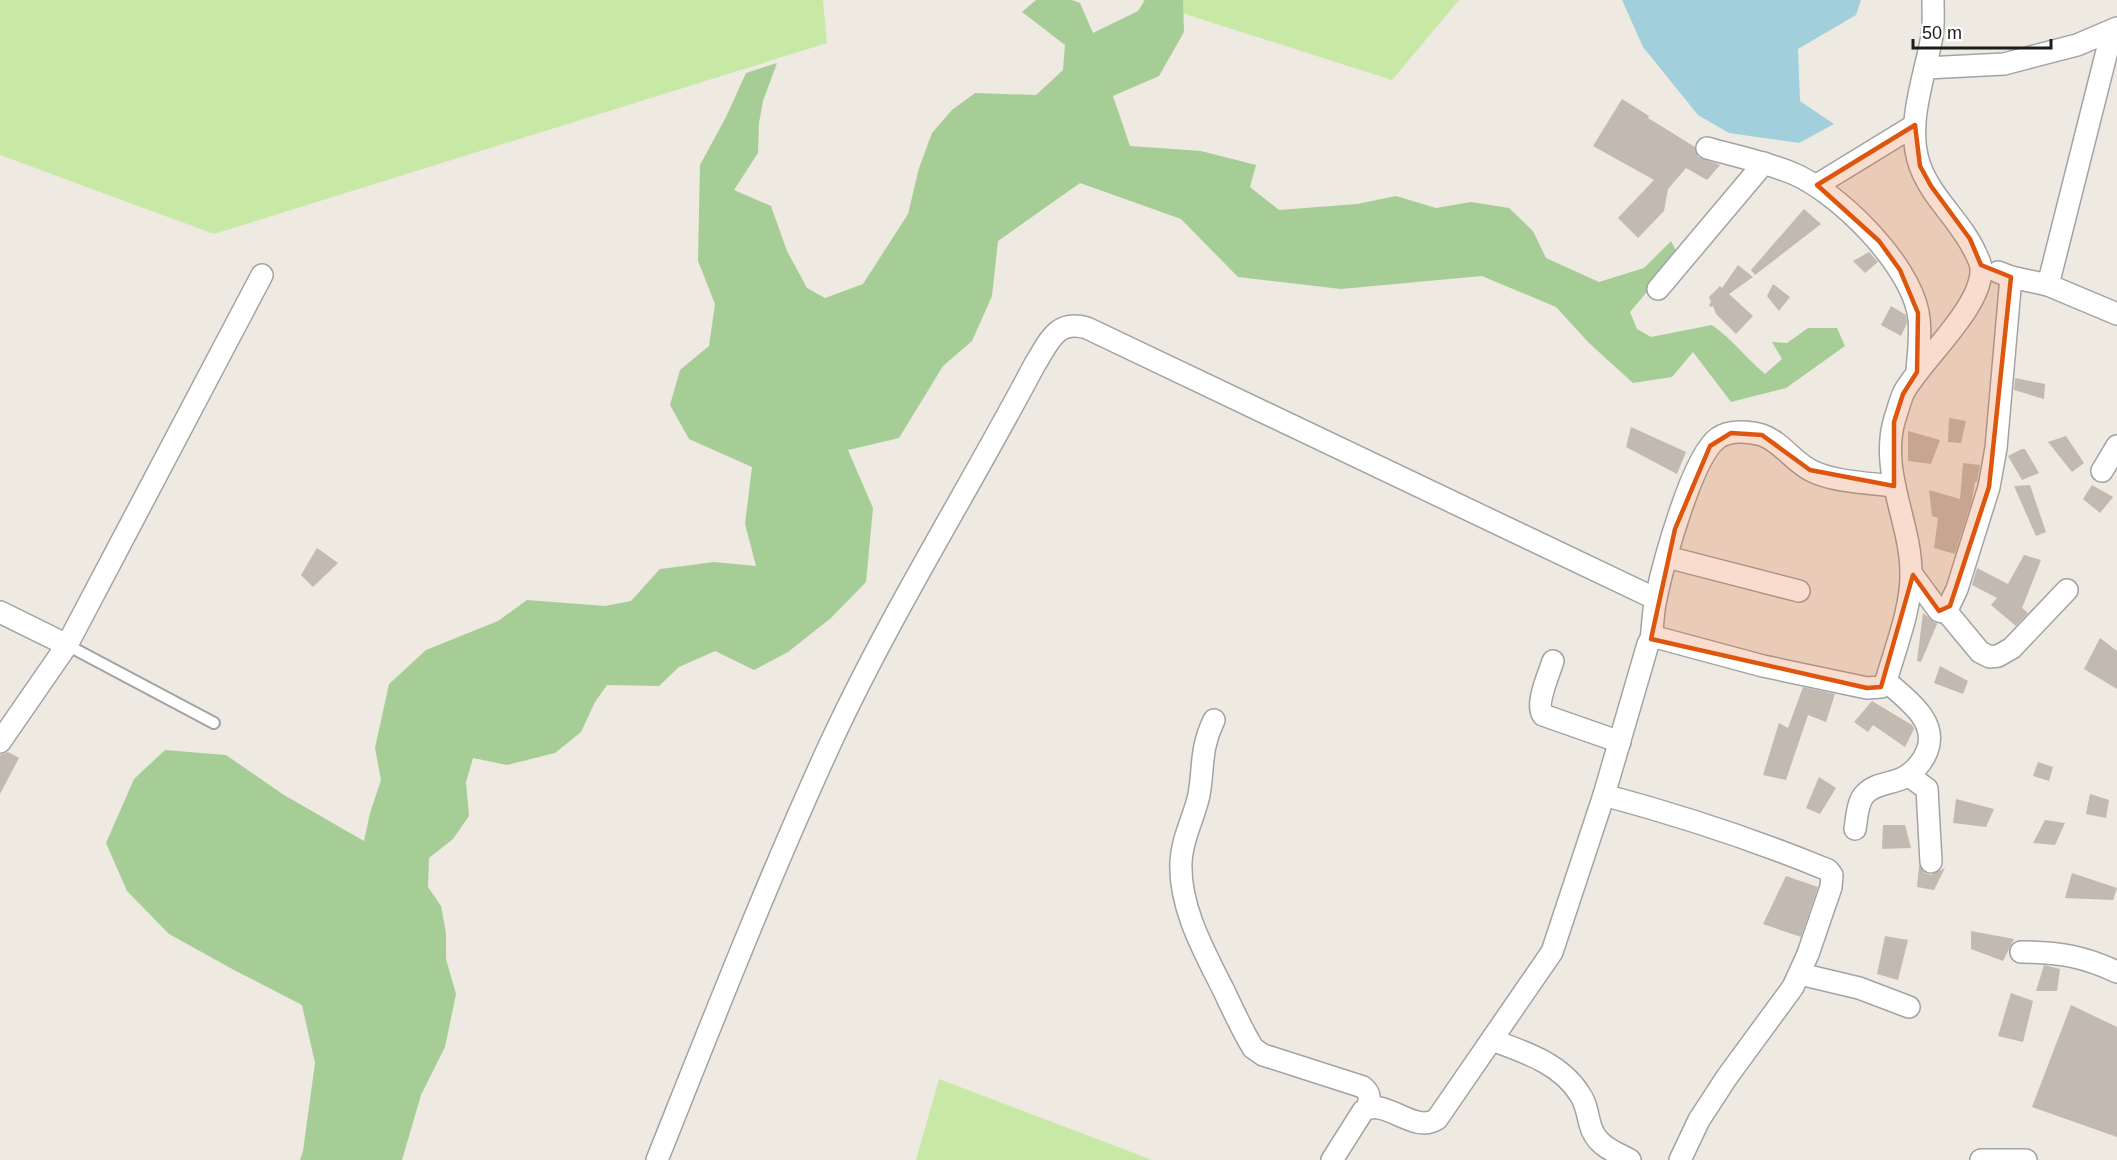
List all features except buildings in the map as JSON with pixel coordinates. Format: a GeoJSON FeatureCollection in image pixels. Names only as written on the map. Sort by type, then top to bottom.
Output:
{"type":"FeatureCollection","features":[{"type":"Feature","properties":{"kind":"street"},"geometry":{"type":"LineString","coordinates":[[1651,639],[1659,638],[1763,666],[1867,688],[1881,687],[1886,681],[1905,612],[1911,573],[1894,486],[1891,448],[1894,422],[1903,394],[1917,372],[1968,307],[1980,286],[1981,265],[1970,238],[1931,186],[1920,166],[1915,139],[1916,114],[1933,33],[1933,0]]}},
{"type":"Feature","properties":{"kind":"street"},"geometry":{"type":"LineString","coordinates":[[1926,68],[2004,64],[2077,45],[2114,29]]}},
{"type":"Feature","properties":{"kind":"street"},"geometry":{"type":"LineString","coordinates":[[2048,285],[2114,29]]}},
{"type":"Feature","properties":{"kind":"street"},"geometry":{"type":"LineString","coordinates":[[1816,185],[1915,125]]}},
{"type":"Feature","properties":{"kind":"street"},"geometry":{"type":"LineString","coordinates":[[1707,148],[1792,173],[1816,185],[1879,242],[1900,270],[1913,295],[1918,314],[1917,372]]}},
{"type":"Feature","properties":{"kind":"street"},"geometry":{"type":"LineString","coordinates":[[1658,289],[1764,164]]}},
{"type":"Feature","properties":{"kind":"street"},"geometry":{"type":"LineString","coordinates":[[1981,265],[2011,277],[2048,285],[2117,314]]}},
{"type":"Feature","properties":{"kind":"street"},"geometry":{"type":"LineString","coordinates":[[0,742],[67,645],[262,275]]}},
{"type":"Feature","properties":{"kind":"street"},"geometry":{"type":"LineString","coordinates":[[1946,611],[1957,589],[1989,487],[1996,448],[2011,277]]}},
{"type":"Feature","properties":{"kind":"street"},"geometry":{"type":"LineString","coordinates":[[657,1160],[730,979],[832,741],[894,620],[1035,364],[1059,329],[1068,325],[1087,328],[1656,599]]}},
{"type":"Feature","properties":{"kind":"street"},"geometry":{"type":"LineString","coordinates":[[1332,1160],[1363,1111],[1368,1107],[1377,1107],[1421,1123],[1430,1124],[1437,1119],[1552,952],[1604,795],[1651,639],[1656,599],[1683,503],[1698,466],[1710,446],[1718,437],[1731,433],[1762,435],[1779,444],[1810,470],[1830,477],[1894,486]]}},
{"type":"Feature","properties":{"kind":"street"},"geometry":{"type":"LineString","coordinates":[[2102,471],[2117,446]]}},
{"type":"Feature","properties":{"kind":"street"},"geometry":{"type":"LineString","coordinates":[[1667,557],[1799,591]]}},
{"type":"Feature","properties":{"kind":"street"},"geometry":{"type":"LineString","coordinates":[[1911,573],[1939,610],[1946,611],[1980,652],[1994,657],[2012,648],[2067,590]]}},
{"type":"Feature","properties":{"kind":"street"},"geometry":{"type":"LineString","coordinates":[[0,612],[67,645]]}},
{"type":"Feature","properties":{"kind":"street"},"geometry":{"type":"LineString","coordinates":[[1553,661],[1540,702],[1543,715],[1620,742]]}},
{"type":"Feature","properties":{"kind":"street"},"geometry":{"type":"LineString","coordinates":[[1855,829],[1860,801],[1864,794],[1908,775],[1925,757],[1930,743],[1926,721],[1914,706],[1886,681]]}},
{"type":"Feature","properties":{"kind":"street"},"geometry":{"type":"LineString","coordinates":[[1214,720],[1206,737],[1198,798],[1181,861],[1182,886],[1193,924],[1253,1048],[1263,1055],[1363,1087],[1370,1097],[1368,1107]]}},
{"type":"Feature","properties":{"kind":"street"},"geometry":{"type":"LineString","coordinates":[[1908,775],[1927,789],[1931,862]]}},
{"type":"Feature","properties":{"kind":"street"},"geometry":{"type":"LineString","coordinates":[[1604,795],[1764,843],[1828,870],[1832,875],[1831,887],[1800,974],[1784,1003],[1727,1077],[1699,1120],[1680,1160]]}},
{"type":"Feature","properties":{"kind":"street"},"geometry":{"type":"LineString","coordinates":[[2020,952],[2047,952],[2073,956],[2117,972]]}},
{"type":"Feature","properties":{"kind":"street"},"geometry":{"type":"LineString","coordinates":[[1800,974],[1859,988],[1908,1007]]}},
{"type":"Feature","properties":{"kind":"street"},"geometry":{"type":"LineString","coordinates":[[1492,1040],[1543,1060],[1574,1086],[1586,1106],[1594,1136],[1601,1144],[1630,1160]]}},
{"type":"Feature","properties":{"kind":"street"},"geometry":{"type":"LineString","coordinates":[[1981,1160],[2026,1160]]}},
{"type":"Feature","properties":{"kind":"lane"},"geometry":{"type":"LineString","coordinates":[[67,645],[214,723]]}},
{"type":"Feature","properties":{"kind":"highlighted area"},"geometry":{"type":"Polygon","coordinates":[[[1915,125],[1920,166],[1931,186],[1970,239],[1981,265],[2011,277],[1989,487],[1950,606],[1939,611],[1913,575],[1881,687],[1867,688],[1651,639],[1675,529],[1710,446],[1731,433],[1762,435],[1810,470],[1894,486],[1894,422],[1903,394],[1917,372],[1918,313],[1900,270],[1879,241],[1817,185],[1915,125]]]}},
{"type":"Feature","properties":{"kind":"green space"},"geometry":{"type":"Polygon","coordinates":[[[0,0],[823,0],[827,43],[214,234],[0,155],[0,0]]]}},
{"type":"Feature","properties":{"kind":"green space"},"geometry":{"type":"Polygon","coordinates":[[[1036,0],[1072,0],[1080,3],[1093,33],[1138,11],[1145,0],[1183,0],[1184,32],[1159,76],[1113,96],[1130,146],[1201,151],[1256,165],[1250,187],[1279,210],[1357,204],[1396,196],[1436,208],[1471,202],[1509,208],[1533,231],[1546,258],[1599,282],[1644,268],[1671,241],[1681,260],[1651,287],[1630,312],[1637,329],[1651,337],[1712,325],[1765,374],[1782,359],[1772,342],[1787,343],[1808,328],[1837,328],[1845,346],[1786,388],[1731,402],[1693,352],[1672,377],[1633,383],[1589,343],[1556,307],[1482,276],[1341,289],[1238,277],[1181,219],[1080,183],[998,241],[992,296],[972,341],[943,366],[899,438],[848,450],[873,508],[866,582],[831,618],[788,652],[754,670],[715,651],[679,667],[659,686],[607,685],[595,702],[581,732],[555,753],[507,765],[473,758],[466,782],[469,816],[453,839],[429,858],[428,887],[441,906],[446,933],[446,959],[456,994],[445,1047],[421,1095],[402,1160],[300,1160],[315,1063],[302,1005],[169,934],[127,891],[106,843],[134,779],[165,750],[226,755],[284,795],[364,841],[381,780],[375,748],[389,684],[426,650],[498,621],[527,600],[605,606],[631,601],[660,569],[714,562],[756,566],[745,524],[752,467],[689,439],[670,405],[680,370],[709,346],[715,304],[698,261],[700,165],[746,73],[777,63],[763,101],[759,123],[758,153],[734,190],[771,206],[787,251],[807,288],[825,298],[863,284],[908,214],[919,168],[932,133],[952,110],[975,93],[1036,95],[1063,70],[1065,45],[1022,12],[1036,0]]]}},
{"type":"Feature","properties":{"kind":"green space"},"geometry":{"type":"Polygon","coordinates":[[[1141,0],[1459,0],[1392,80],[1141,0]]]}},
{"type":"Feature","properties":{"kind":"green space"},"geometry":{"type":"Polygon","coordinates":[[[939,1079],[1152,1160],[916,1160],[939,1079]]]}},
{"type":"Feature","properties":{"kind":"water"},"geometry":{"type":"Polygon","coordinates":[[[1622,0],[1861,0],[1856,15],[1798,49],[1800,101],[1834,124],[1799,143],[1729,133],[1698,115],[1643,47],[1622,0]]]}}]}
